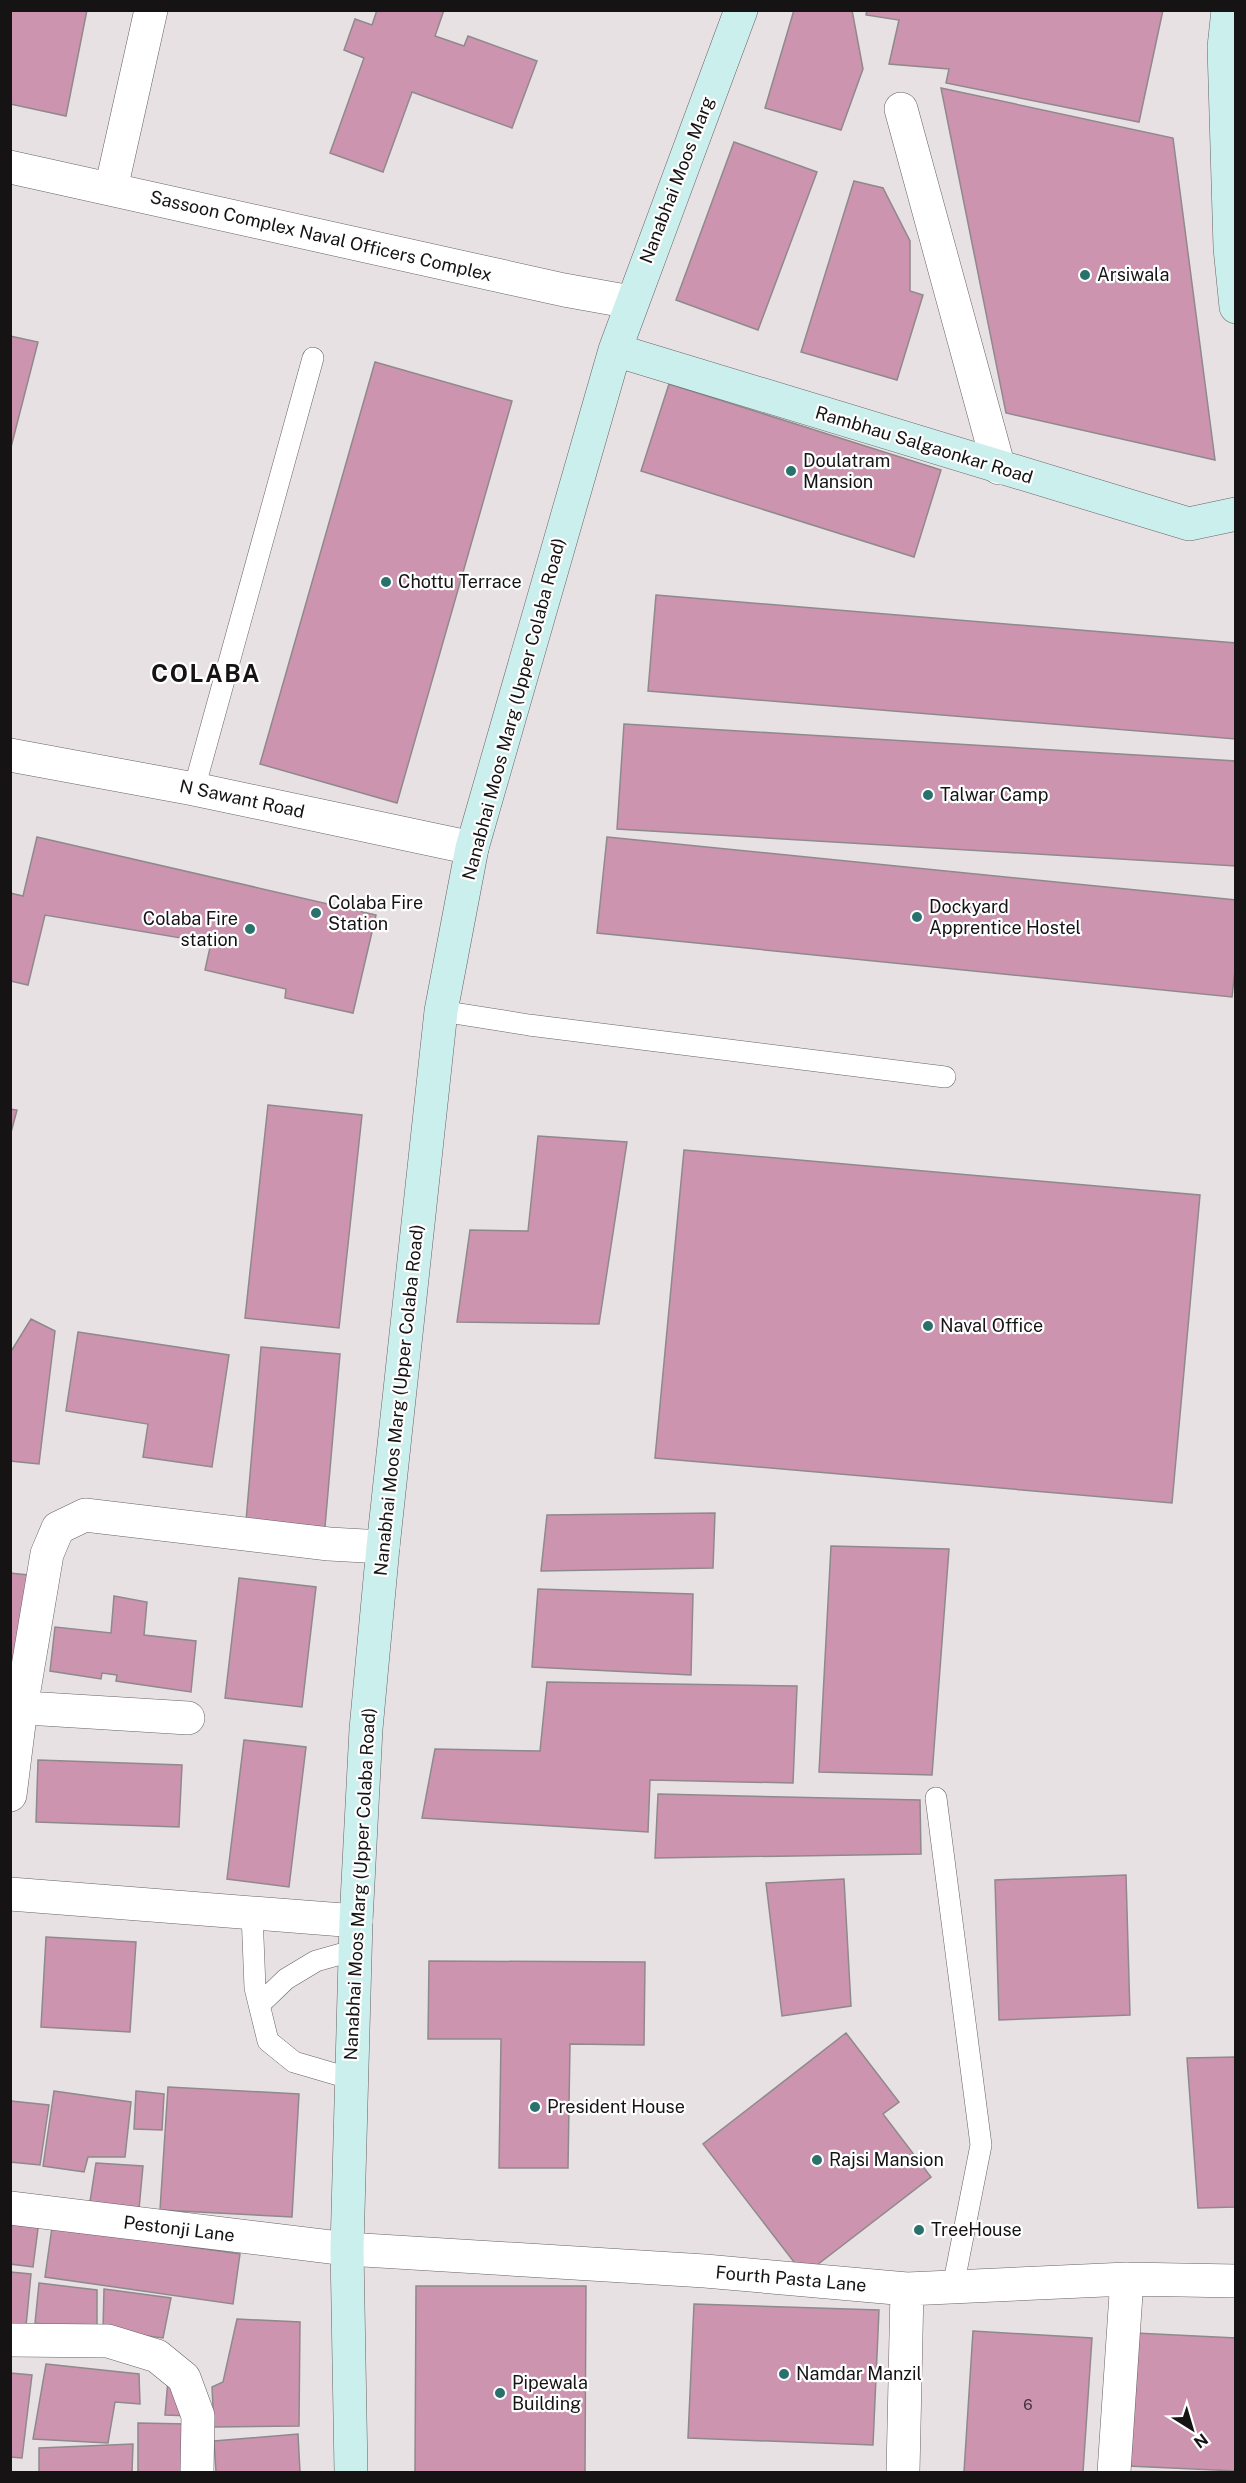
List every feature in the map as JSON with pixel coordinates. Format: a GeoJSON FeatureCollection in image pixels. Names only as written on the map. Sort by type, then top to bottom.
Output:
{"type":"FeatureCollection","features":[{"type":"Feature","properties":{"kind":"main road","name":"Nanabhai Moos Marg"},"geometry":{"type":"LineString","coordinates":[[615,350],[741,10]]}},
{"type":"Feature","properties":{"kind":"main road"},"geometry":{"type":"LineString","coordinates":[[1228,10],[1224,47],[1230,79],[1230,248],[1236,307]]}},
{"type":"Feature","properties":{"kind":"main road","name":"Rambhau Salgaonkar Road"},"geometry":{"type":"LineString","coordinates":[[615,350],[1189,524],[1236,514]]}},
{"type":"Feature","properties":{"kind":"main road","name":"Nanabhai Moos Marg (Upper Colaba Road)"},"geometry":{"type":"LineString","coordinates":[[351,2472],[347,2249],[356,1936],[366,1729],[383,1547],[441,1011],[472,848],[615,350]]}},
{"type":"Feature","properties":{"kind":"street"},"geometry":{"type":"LineString","coordinates":[[111,189],[151,10]]}},
{"type":"Feature","properties":{"kind":"street"},"geometry":{"type":"LineString","coordinates":[[901,109],[999,468]]}},
{"type":"Feature","properties":{"kind":"street","name":"Sassoon Complex Naval Officers Complex"},"geometry":{"type":"LineString","coordinates":[[10,167],[564,290],[631,302]]}},
{"type":"Feature","properties":{"kind":"street","name":"N Sawant Road"},"geometry":{"type":"LineString","coordinates":[[10,755],[194,789],[472,848]]}},
{"type":"Feature","properties":{"kind":"street"},"geometry":{"type":"LineString","coordinates":[[10,1795],[16,1708],[46,1554],[58,1528],[85,1515],[329,1544],[383,1547]]}},
{"type":"Feature","properties":{"kind":"street"},"geometry":{"type":"LineString","coordinates":[[16,1708],[188,1718]]}},
{"type":"Feature","properties":{"kind":"street"},"geometry":{"type":"LineString","coordinates":[[10,1894],[252,1912],[356,1936]]}},
{"type":"Feature","properties":{"kind":"street","name":"Pestonji Lane"},"geometry":{"type":"LineString","coordinates":[[10,2208],[347,2249]]}},
{"type":"Feature","properties":{"kind":"street","name":"Fourth Pasta Lane"},"geometry":{"type":"LineString","coordinates":[[347,2249],[705,2271],[907,2289],[1126,2279],[1236,2281]]}},
{"type":"Feature","properties":{"kind":"street"},"geometry":{"type":"LineString","coordinates":[[1113,2472],[1126,2279]]}},
{"type":"Feature","properties":{"kind":"street"},"geometry":{"type":"LineString","coordinates":[[903,2472],[907,2289]]}},
{"type":"Feature","properties":{"kind":"street"},"geometry":{"type":"LineString","coordinates":[[10,2340],[108,2341],[157,2356],[184,2378],[198,2416],[197,2472]]}},
{"type":"Feature","properties":{"kind":"lane"},"geometry":{"type":"LineString","coordinates":[[194,789],[313,358]]}},
{"type":"Feature","properties":{"kind":"lane"},"geometry":{"type":"LineString","coordinates":[[441,1011],[529,1025],[945,1077]]}},
{"type":"Feature","properties":{"kind":"lane"},"geometry":{"type":"LineString","coordinates":[[936,1798],[981,2145],[953,2287]]}},
{"type":"Feature","properties":{"kind":"lane"},"geometry":{"type":"LineString","coordinates":[[252,1912],[255,1988],[268,2041],[294,2062],[351,2079]]}},
{"type":"Feature","properties":{"kind":"lane"},"geometry":{"type":"LineString","coordinates":[[260,2004],[286,1979],[356,1936]]}},
{"type":"Feature","properties":{"kind":"building"},"geometry":{"type":"Polygon","coordinates":[[[10,10],[87,10],[66,116],[10,104],[10,10]]]}},
{"type":"Feature","properties":{"kind":"building"},"geometry":{"type":"Polygon","coordinates":[[[377,10],[444,10],[435,36],[464,46],[468,36],[537,61],[512,128],[412,92],[383,172],[330,153],[364,58],[344,50],[355,19],[372,25],[377,10]]]}},
{"type":"Feature","properties":{"kind":"building"},"geometry":{"type":"Polygon","coordinates":[[[794,10],[852,10],[863,69],[841,130],[765,108],[794,10]]]}},
{"type":"Feature","properties":{"kind":"building"},"geometry":{"type":"Polygon","coordinates":[[[867,10],[1163,10],[1139,122],[946,83],[949,69],[889,64],[899,20],[866,15],[867,10]]]}},
{"type":"Feature","properties":{"kind":"building","name":"Arsiwala"},"geometry":{"type":"Polygon","coordinates":[[[941,88],[1173,138],[1215,460],[1006,413],[941,88]]]}},
{"type":"Feature","properties":{"kind":"building"},"geometry":{"type":"Polygon","coordinates":[[[734,142],[817,172],[758,330],[676,300],[734,142]]]}},
{"type":"Feature","properties":{"kind":"building"},"geometry":{"type":"Polygon","coordinates":[[[854,181],[883,188],[910,241],[910,291],[923,295],[897,380],[801,352],[854,181]]]}},
{"type":"Feature","properties":{"kind":"building"},"geometry":{"type":"Polygon","coordinates":[[[10,336],[38,342],[10,451],[10,336]]]}},
{"type":"Feature","properties":{"kind":"building","name":"Chottu Terrace"},"geometry":{"type":"Polygon","coordinates":[[[375,362],[512,401],[397,803],[260,764],[375,362]]]}},
{"type":"Feature","properties":{"kind":"building","name":"Doulatram Mansion"},"geometry":{"type":"Polygon","coordinates":[[[669,384],[941,470],[914,557],[641,471],[669,384]]]}},
{"type":"Feature","properties":{"kind":"building"},"geometry":{"type":"Polygon","coordinates":[[[656,595],[1236,643],[1236,739],[648,691],[656,595]]]}},
{"type":"Feature","properties":{"kind":"building","name":"Talwar Camp"},"geometry":{"type":"Polygon","coordinates":[[[624,724],[1236,761],[1236,866],[617,829],[624,724]]]}},
{"type":"Feature","properties":{"kind":"building","name":"Colaba Fire station"},"geometry":{"type":"Polygon","coordinates":[[[37,837],[376,915],[353,1013],[285,998],[286,989],[205,970],[211,943],[45,915],[28,985],[10,981],[10,893],[23,896],[37,837]]]}},
{"type":"Feature","properties":{"kind":"building","name":"Dockyard Apprentice Hostel"},"geometry":{"type":"Polygon","coordinates":[[[607,837],[1236,900],[1236,960],[1232,997],[597,933],[607,837]]]}},
{"type":"Feature","properties":{"kind":"building"},"geometry":{"type":"Polygon","coordinates":[[[268,1105],[362,1115],[339,1328],[245,1318],[268,1105]]]}},
{"type":"Feature","properties":{"kind":"building"},"geometry":{"type":"Polygon","coordinates":[[[10,1109],[17,1110],[10,1136],[10,1109]]]}},
{"type":"Feature","properties":{"kind":"building"},"geometry":{"type":"Polygon","coordinates":[[[538,1136],[627,1142],[599,1324],[457,1322],[470,1230],[528,1231],[538,1136]]]}},
{"type":"Feature","properties":{"kind":"building","name":"Naval Office"},"geometry":{"type":"Polygon","coordinates":[[[684,1150],[1200,1195],[1172,1503],[655,1458],[684,1150]]]}},
{"type":"Feature","properties":{"kind":"building"},"geometry":{"type":"Polygon","coordinates":[[[31,1319],[55,1331],[39,1464],[10,1461],[10,1353],[31,1319]]]}},
{"type":"Feature","properties":{"kind":"building"},"geometry":{"type":"Polygon","coordinates":[[[78,1332],[229,1355],[212,1467],[143,1457],[148,1424],[66,1411],[78,1332]]]}},
{"type":"Feature","properties":{"kind":"building"},"geometry":{"type":"Polygon","coordinates":[[[261,1347],[340,1354],[325,1527],[246,1521],[261,1347]]]}},
{"type":"Feature","properties":{"kind":"building"},"geometry":{"type":"Polygon","coordinates":[[[715,1513],[713,1568],[541,1571],[547,1515],[715,1513]]]}},
{"type":"Feature","properties":{"kind":"building"},"geometry":{"type":"Polygon","coordinates":[[[831,1546],[949,1549],[932,1775],[819,1772],[831,1546]]]}},
{"type":"Feature","properties":{"kind":"building"},"geometry":{"type":"Polygon","coordinates":[[[10,1573],[28,1575],[10,1678],[10,1573]]]}},
{"type":"Feature","properties":{"kind":"building"},"geometry":{"type":"Polygon","coordinates":[[[239,1578],[316,1587],[302,1707],[225,1698],[239,1578]]]}},
{"type":"Feature","properties":{"kind":"building"},"geometry":{"type":"Polygon","coordinates":[[[538,1589],[693,1594],[691,1675],[532,1667],[538,1589]]]}},
{"type":"Feature","properties":{"kind":"building"},"geometry":{"type":"Polygon","coordinates":[[[114,1596],[147,1602],[144,1635],[196,1641],[191,1692],[116,1681],[117,1675],[102,1673],[101,1679],[50,1671],[55,1627],[111,1633],[114,1596]]]}},
{"type":"Feature","properties":{"kind":"building"},"geometry":{"type":"Polygon","coordinates":[[[547,1682],[797,1686],[793,1783],[650,1780],[648,1832],[422,1818],[435,1749],[540,1751],[547,1682]]]}},
{"type":"Feature","properties":{"kind":"building"},"geometry":{"type":"Polygon","coordinates":[[[244,1740],[306,1747],[289,1887],[227,1879],[244,1740]]]}},
{"type":"Feature","properties":{"kind":"building"},"geometry":{"type":"Polygon","coordinates":[[[38,1760],[182,1765],[179,1827],[36,1822],[38,1760]]]}},
{"type":"Feature","properties":{"kind":"building"},"geometry":{"type":"Polygon","coordinates":[[[658,1794],[920,1800],[921,1854],[655,1858],[658,1794]]]}},
{"type":"Feature","properties":{"kind":"building"},"geometry":{"type":"Polygon","coordinates":[[[1126,1875],[1130,2015],[999,2020],[995,1880],[1126,1875]]]}},
{"type":"Feature","properties":{"kind":"building"},"geometry":{"type":"Polygon","coordinates":[[[844,1879],[851,2006],[782,2016],[766,1883],[844,1879]]]}},
{"type":"Feature","properties":{"kind":"building"},"geometry":{"type":"Polygon","coordinates":[[[46,1937],[136,1942],[130,2032],[41,2027],[46,1937]]]}},
{"type":"Feature","properties":{"kind":"building","name":"President House"},"geometry":{"type":"Polygon","coordinates":[[[429,1961],[645,1962],[644,2045],[570,2044],[568,2168],[499,2168],[501,2039],[428,2039],[429,1961]]]}},
{"type":"Feature","properties":{"kind":"building","name":"Rajsi Mansion"},"geometry":{"type":"Polygon","coordinates":[[[846,2033],[899,2102],[883,2114],[931,2177],[804,2275],[703,2144],[846,2033]]]}},
{"type":"Feature","properties":{"kind":"building"},"geometry":{"type":"Polygon","coordinates":[[[1236,2057],[1236,2207],[1198,2208],[1187,2058],[1236,2057]]]}},
{"type":"Feature","properties":{"kind":"building"},"geometry":{"type":"Polygon","coordinates":[[[168,2087],[299,2094],[292,2217],[160,2210],[168,2087]]]}},
{"type":"Feature","properties":{"kind":"building"},"geometry":{"type":"Polygon","coordinates":[[[54,2091],[131,2102],[125,2157],[88,2157],[84,2172],[43,2166],[54,2091]]]}},
{"type":"Feature","properties":{"kind":"building"},"geometry":{"type":"Polygon","coordinates":[[[136,2091],[164,2094],[162,2130],[134,2129],[136,2091]]]}},
{"type":"Feature","properties":{"kind":"building"},"geometry":{"type":"Polygon","coordinates":[[[11,2101],[49,2105],[40,2165],[10,2162],[11,2101]]]}},
{"type":"Feature","properties":{"kind":"building"},"geometry":{"type":"Polygon","coordinates":[[[96,2163],[143,2166],[139,2209],[89,2208],[96,2163]]]}},
{"type":"Feature","properties":{"kind":"building"},"geometry":{"type":"Polygon","coordinates":[[[10,2220],[39,2221],[33,2267],[10,2264],[10,2220]]]}},
{"type":"Feature","properties":{"kind":"building"},"geometry":{"type":"Polygon","coordinates":[[[52,2227],[240,2254],[233,2304],[45,2277],[52,2227]]]}},
{"type":"Feature","properties":{"kind":"building"},"geometry":{"type":"Polygon","coordinates":[[[10,2272],[31,2274],[26,2326],[10,2326],[10,2272]]]}},
{"type":"Feature","properties":{"kind":"building"},"geometry":{"type":"Polygon","coordinates":[[[39,2283],[97,2290],[97,2330],[35,2323],[39,2283]]]}},
{"type":"Feature","properties":{"kind":"building","name":"Pipewala Building"},"geometry":{"type":"Polygon","coordinates":[[[416,2286],[586,2286],[585,2472],[415,2472],[416,2286]]]}},
{"type":"Feature","properties":{"kind":"building"},"geometry":{"type":"Polygon","coordinates":[[[104,2289],[171,2298],[163,2338],[103,2330],[104,2289]]]}},
{"type":"Feature","properties":{"kind":"building","name":"Namdar Manzil"},"geometry":{"type":"Polygon","coordinates":[[[694,2304],[879,2310],[873,2445],[688,2438],[694,2304]]]}},
{"type":"Feature","properties":{"kind":"building"},"geometry":{"type":"Polygon","coordinates":[[[237,2319],[300,2322],[299,2426],[214,2427],[212,2387],[223,2382],[237,2319]]]}},
{"type":"Feature","properties":{"kind":"building"},"geometry":{"type":"Polygon","coordinates":[[[973,2331],[1092,2338],[1083,2472],[964,2472],[973,2331]]]}},
{"type":"Feature","properties":{"kind":"building"},"geometry":{"type":"Polygon","coordinates":[[[1135,2333],[1236,2338],[1236,2471],[1128,2466],[1135,2333]]]}},
{"type":"Feature","properties":{"kind":"building"},"geometry":{"type":"Polygon","coordinates":[[[46,2364],[139,2374],[140,2404],[115,2402],[108,2443],[33,2439],[46,2364]]]}},
{"type":"Feature","properties":{"kind":"building"},"geometry":{"type":"Polygon","coordinates":[[[10,2373],[32,2375],[22,2458],[10,2457],[10,2373]]]}},
{"type":"Feature","properties":{"kind":"building"},"geometry":{"type":"Polygon","coordinates":[[[168,2380],[191,2416],[165,2415],[168,2380]]]}},
{"type":"Feature","properties":{"kind":"building"},"geometry":{"type":"Polygon","coordinates":[[[138,2423],[187,2424],[187,2472],[138,2472],[138,2423]]]}},
{"type":"Feature","properties":{"kind":"building"},"geometry":{"type":"Polygon","coordinates":[[[298,2434],[300,2472],[216,2472],[214,2441],[298,2434]]]}},
{"type":"Feature","properties":{"kind":"building"},"geometry":{"type":"Polygon","coordinates":[[[133,2444],[132,2472],[39,2472],[39,2448],[133,2444]]]}},
{"type":"Feature","properties":{"kind":"place","name":"Arsiwala"},"geometry":{"type":"Point","coordinates":[1085,275]}},
{"type":"Feature","properties":{"kind":"place","name":"Doulatram Mansion"},"geometry":{"type":"Point","coordinates":[791,471]}},
{"type":"Feature","properties":{"kind":"place","name":"Chottu Terrace"},"geometry":{"type":"Point","coordinates":[386,582]}},
{"type":"Feature","properties":{"kind":"place","name":"Talwar Camp"},"geometry":{"type":"Point","coordinates":[928,795]}},
{"type":"Feature","properties":{"kind":"place","name":"Colaba Fire Station"},"geometry":{"type":"Point","coordinates":[316,913]}},
{"type":"Feature","properties":{"kind":"place","name":"Dockyard Apprentice Hostel"},"geometry":{"type":"Point","coordinates":[917,917]}},
{"type":"Feature","properties":{"kind":"place","name":"Colaba Fire station"},"geometry":{"type":"Point","coordinates":[250,929]}},
{"type":"Feature","properties":{"kind":"place","name":"Naval Office"},"geometry":{"type":"Point","coordinates":[928,1326]}},
{"type":"Feature","properties":{"kind":"place","name":"President House"},"geometry":{"type":"Point","coordinates":[535,2107]}},
{"type":"Feature","properties":{"kind":"place","name":"Rajsi Mansion"},"geometry":{"type":"Point","coordinates":[817,2160]}},
{"type":"Feature","properties":{"kind":"place","name":"TreeHouse"},"geometry":{"type":"Point","coordinates":[919,2230]}},
{"type":"Feature","properties":{"kind":"place","name":"Namdar Manzil"},"geometry":{"type":"Point","coordinates":[784,2374]}},
{"type":"Feature","properties":{"kind":"place","name":"Pipewala Building"},"geometry":{"type":"Point","coordinates":[500,2393]}},
{"type":"Feature","properties":{"kind":"district","name":"COLABA"},"geometry":{"type":"Point","coordinates":[206,674]}}]}
